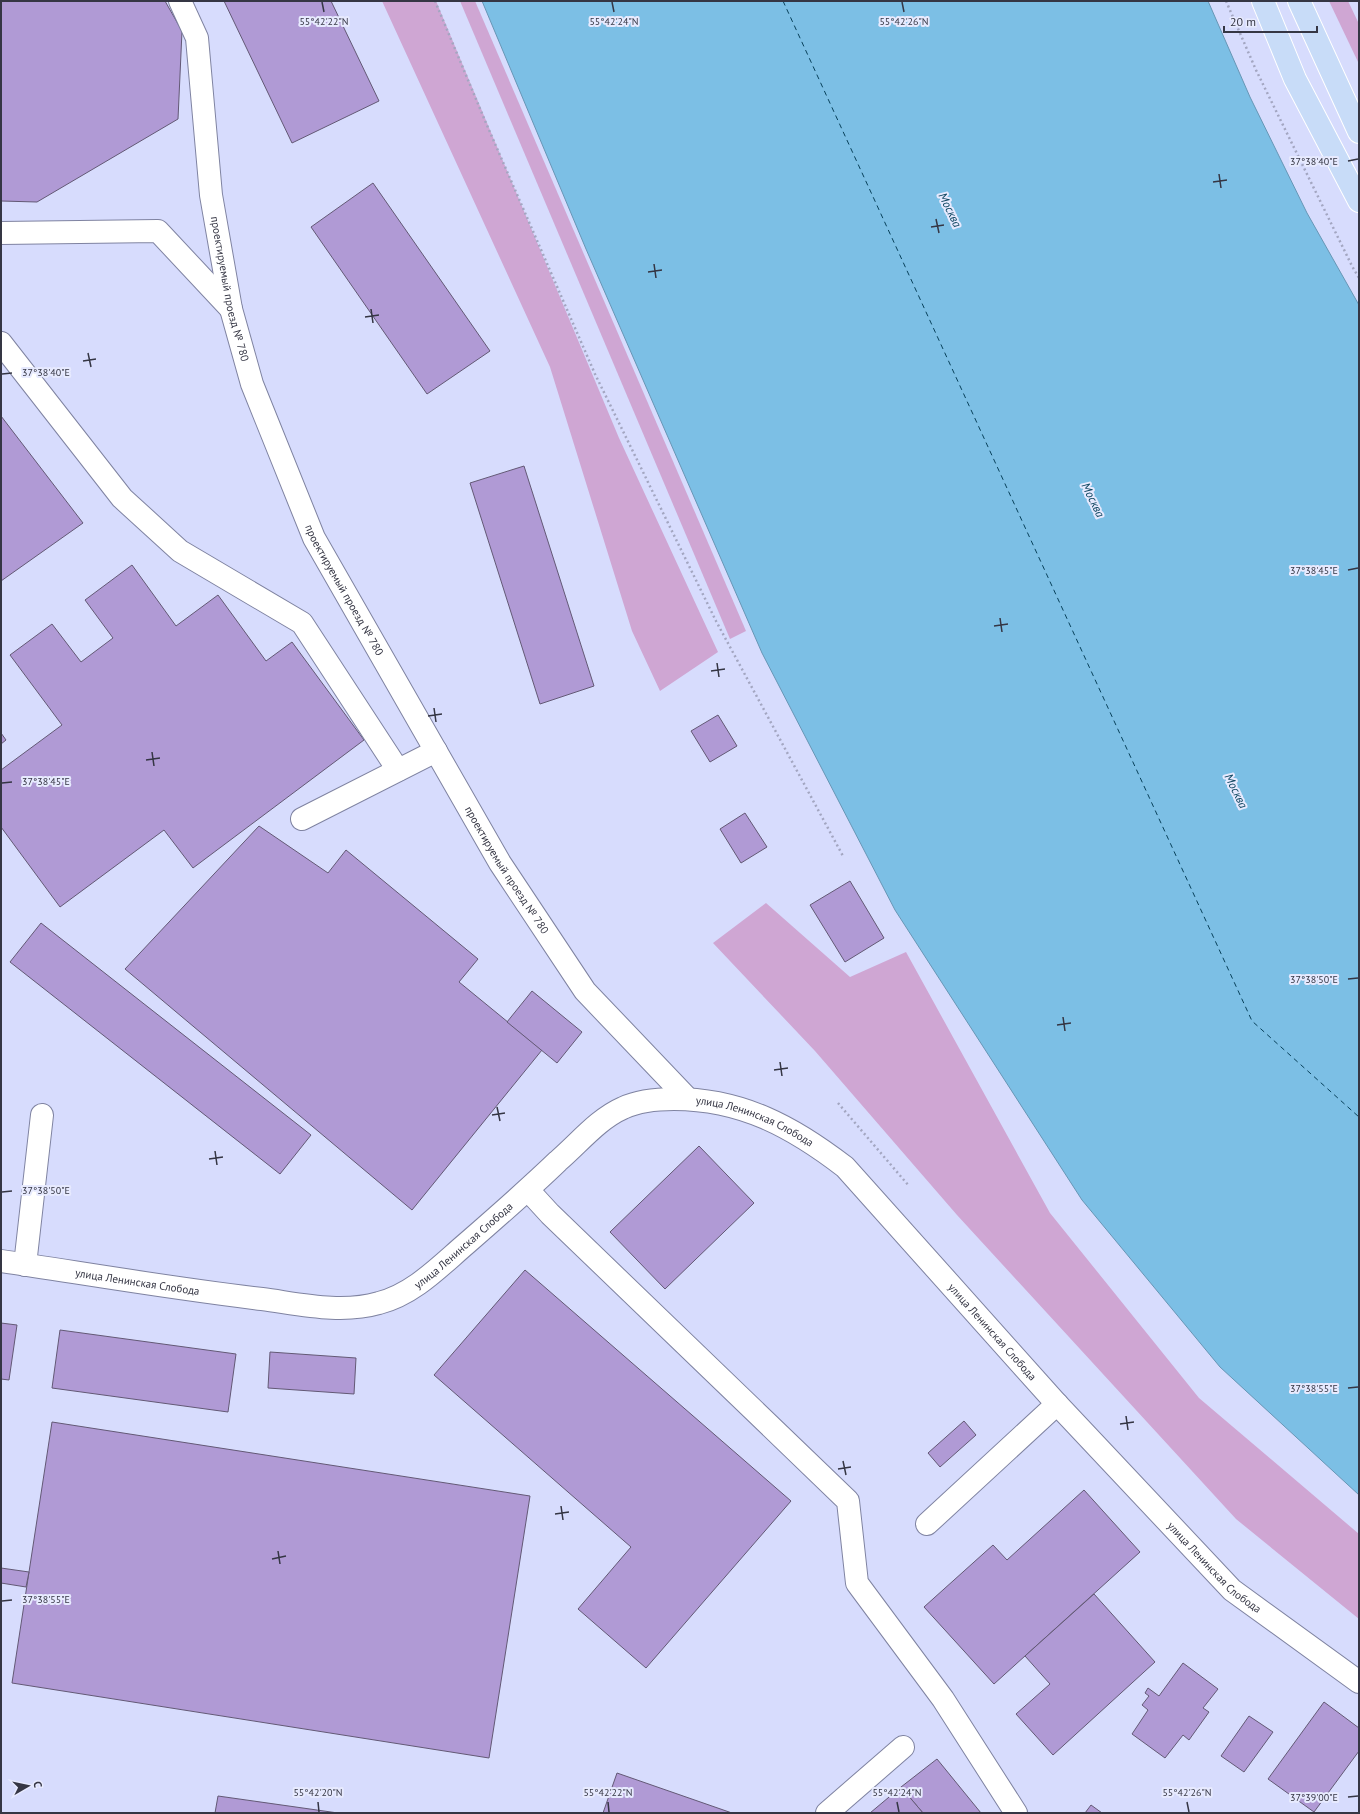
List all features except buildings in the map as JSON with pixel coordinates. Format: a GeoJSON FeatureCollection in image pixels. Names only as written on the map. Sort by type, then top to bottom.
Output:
{"type":"FeatureCollection","features":[{"type":"Feature","properties":{"kind":"main road"},"geometry":{"type":"LineString","coordinates":[[1263,1],[1295,79],[1359,201]]}},
{"type":"Feature","properties":{"kind":"main road"},"geometry":{"type":"LineString","coordinates":[[1299,1],[1359,132]]}},
{"type":"Feature","properties":{"kind":"street","name":"проектируемый проезд № 780"},"geometry":{"type":"LineString","coordinates":[[180,1],[197,38],[211,195],[231,309],[252,384],[314,538],[500,863],[586,991],[688,1099]]}},
{"type":"Feature","properties":{"kind":"street"},"geometry":{"type":"LineString","coordinates":[[1,233],[158,231],[231,309]]}},
{"type":"Feature","properties":{"kind":"street"},"geometry":{"type":"LineString","coordinates":[[1,343],[122,498],[180,551],[302,623],[398,770]]}},
{"type":"Feature","properties":{"kind":"street"},"geometry":{"type":"LineString","coordinates":[[302,819],[436,751]]}},
{"type":"Feature","properties":{"kind":"street","name":"улица Ленинская Слобода"},"geometry":{"type":"LineString","coordinates":[[1,1261],[232,1296],[340,1309],[379,1303],[412,1290],[528,1190],[597,1124],[624,1107],[660,1099],[688,1099],[722,1103],[761,1116],[785,1127],[815,1143],[845,1167],[1057,1404],[1232,1590],[1359,1682]]}},
{"type":"Feature","properties":{"kind":"street"},"geometry":{"type":"LineString","coordinates":[[25,1265],[42,1115]]}},
{"type":"Feature","properties":{"kind":"street"},"geometry":{"type":"LineString","coordinates":[[528,1190],[550,1214],[848,1501],[856,1583],[943,1699],[1016,1813]]}},
{"type":"Feature","properties":{"kind":"street"},"geometry":{"type":"LineString","coordinates":[[926,1524],[1057,1404]]}},
{"type":"Feature","properties":{"kind":"street"},"geometry":{"type":"LineString","coordinates":[[827,1813],[903,1747]]}},
{"type":"Feature","properties":{"kind":"path"},"geometry":{"type":"LineString","coordinates":[[435,1],[486,123],[595,374],[716,621],[843,856]]}},
{"type":"Feature","properties":{"kind":"path"},"geometry":{"type":"LineString","coordinates":[[1226,1],[1256,70],[1359,278]]}},
{"type":"Feature","properties":{"kind":"path"},"geometry":{"type":"LineString","coordinates":[[838,1103],[910,1186]]}},
{"type":"Feature","properties":{"kind":"shaded area"},"geometry":{"type":"Polygon","coordinates":[[[382,1],[436,1],[619,438],[718,652],[660,691],[632,631],[550,367],[382,1]]]}},
{"type":"Feature","properties":{"kind":"shaded area"},"geometry":{"type":"Polygon","coordinates":[[[460,1],[475,1],[746,631],[730,639],[460,1]]]}},
{"type":"Feature","properties":{"kind":"shaded area"},"geometry":{"type":"Polygon","coordinates":[[[1329,1],[1348,1],[1359,24],[1359,64],[1329,1]]]}},
{"type":"Feature","properties":{"kind":"shaded area"},"geometry":{"type":"Polygon","coordinates":[[[766,903],[850,977],[906,952],[1050,1213],[1199,1398],[1359,1534],[1359,1619],[1236,1519],[957,1215],[815,1051],[713,943],[766,903]]]}},
{"type":"Feature","properties":{"kind":"water","name":"Москва"},"geometry":{"type":"Polygon","coordinates":[[[482,1],[1208,1],[1250,97],[1307,213],[1359,305],[1359,1495],[1220,1367],[1082,1200],[895,910],[762,653],[586,249],[482,1]]]}},
{"type":"Feature","properties":{"kind":"ferry route"},"geometry":{"type":"LineString","coordinates":[[783,1],[1252,1021],[1359,1117]]}}]}
